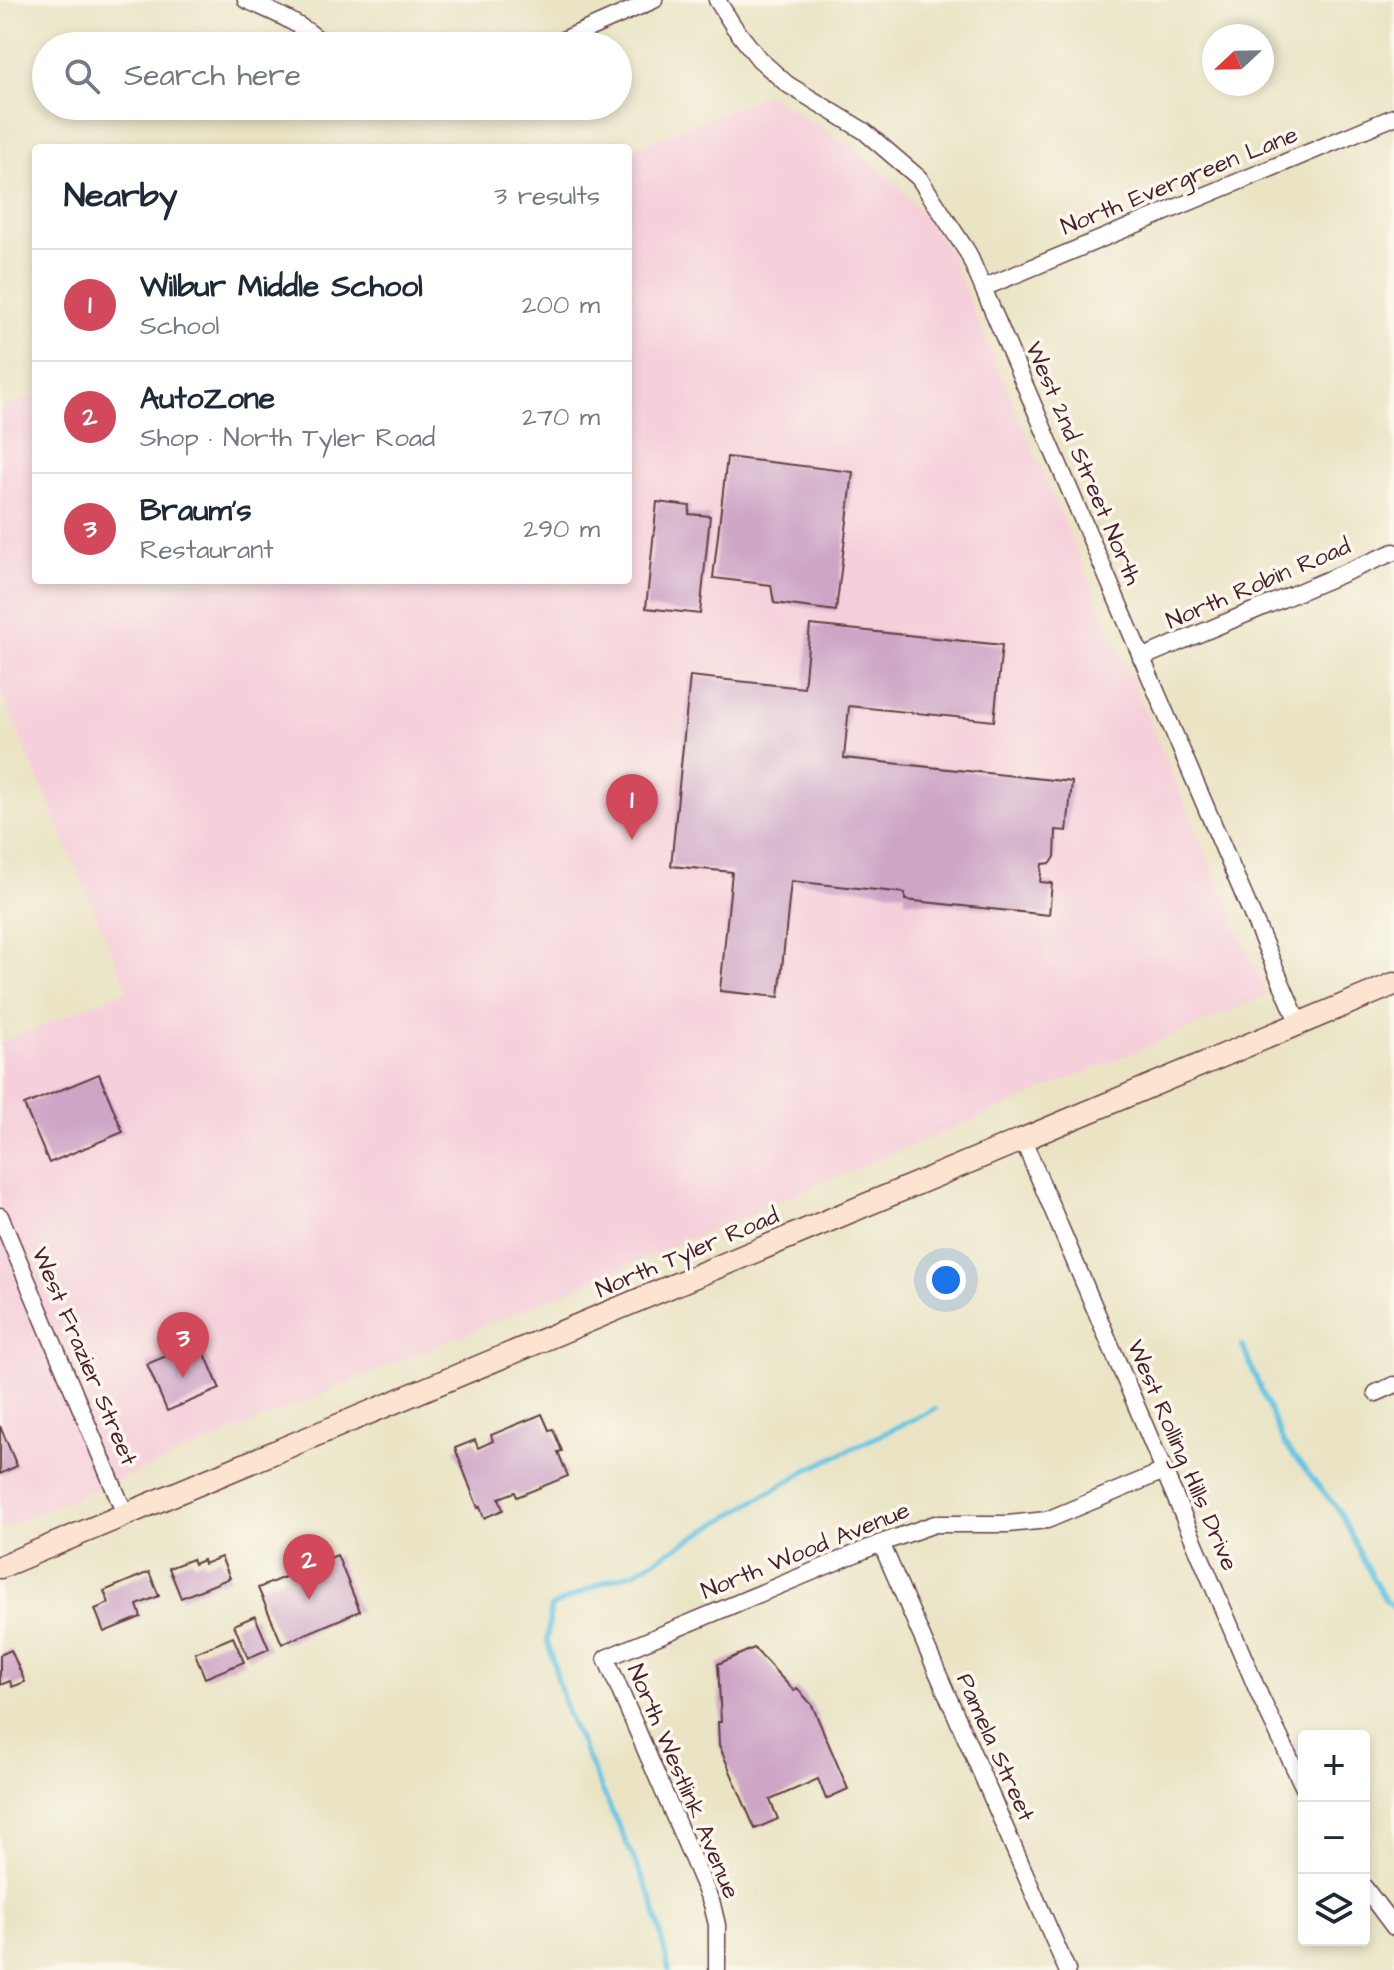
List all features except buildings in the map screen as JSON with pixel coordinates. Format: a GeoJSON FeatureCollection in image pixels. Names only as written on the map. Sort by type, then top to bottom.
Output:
{"type":"FeatureCollection","features":[{"type":"Feature","properties":{"kind":"main road","name":"North Tyler Road"},"geometry":{"type":"LineString","coordinates":[[0,1567],[1394,984]]}},
{"type":"Feature","properties":{"kind":"street"},"geometry":{"type":"LineString","coordinates":[[246,0],[288,18],[310,32]]}},
{"type":"Feature","properties":{"kind":"street"},"geometry":{"type":"LineString","coordinates":[[581,32],[654,0]]}},
{"type":"Feature","properties":{"kind":"street","name":"West 2nd Street North"},"geometry":{"type":"LineString","coordinates":[[717,0],[759,59],[787,84],[864,131],[919,178],[968,253],[1299,1024]]}},
{"type":"Feature","properties":{"kind":"street","name":"North Evergreen Lane"},"geometry":{"type":"LineString","coordinates":[[983,288],[1394,117]]}},
{"type":"Feature","properties":{"kind":"street","name":"North Robin Road"},"geometry":{"type":"LineString","coordinates":[[1141,658],[1394,552]]}},
{"type":"Feature","properties":{"kind":"street","name":"West Rolling Hills Drive"},"geometry":{"type":"LineString","coordinates":[[1023,1140],[1260,1696],[1298,1775]]}},
{"type":"Feature","properties":{"kind":"street","name":"West Frazier Street"},"geometry":{"type":"LineString","coordinates":[[0,1216],[125,1514]]}},
{"type":"Feature","properties":{"kind":"street"},"geometry":{"type":"LineString","coordinates":[[1376,1393],[1394,1385]]}},
{"type":"Feature","properties":{"kind":"street","name":"North Wood Avenue"},"geometry":{"type":"LineString","coordinates":[[606,1658],[881,1543],[935,1524],[1008,1524],[1047,1520],[1164,1471]]}},
{"type":"Feature","properties":{"kind":"street","name":"Pamela Street"},"geometry":{"type":"LineString","coordinates":[[881,1543],[1067,1970]]}},
{"type":"Feature","properties":{"kind":"street","name":"North Westlink Avenue"},"geometry":{"type":"LineString","coordinates":[[606,1658],[712,1904],[717,1925],[717,1970]]}},
{"type":"Feature","properties":{"kind":"street"},"geometry":{"type":"LineString","coordinates":[[1370,1895],[1394,1927]]}},
{"type":"Feature","properties":{"kind":"shaded area"},"geometry":{"type":"Polygon","coordinates":[[[768,94],[855,149],[897,184],[928,221],[949,253],[1267,996],[0,1530],[0,1043],[128,990],[0,689],[0,410],[32,397],[32,584],[632,584],[632,149],[768,94]]]}},
{"type":"Feature","properties":{"kind":"waterway"},"geometry":{"type":"LineString","coordinates":[[1242,1345],[1284,1444],[1341,1513],[1385,1600],[1394,1608]]}},
{"type":"Feature","properties":{"kind":"waterway"},"geometry":{"type":"LineString","coordinates":[[669,1970],[652,1899],[567,1713],[547,1640],[551,1607],[604,1582],[635,1572],[807,1470],[935,1409]]}},
{"type":"Feature","properties":{"kind":"place","name":"Wilbur Middle School"},"geometry":{"type":"Point","coordinates":[632,840]}},
{"type":"Feature","properties":{"kind":"place","name":"Braum's"},"geometry":{"type":"Point","coordinates":[183,1378]}},
{"type":"Feature","properties":{"kind":"place","name":"AutoZone"},"geometry":{"type":"Point","coordinates":[309,1600]}}]}
